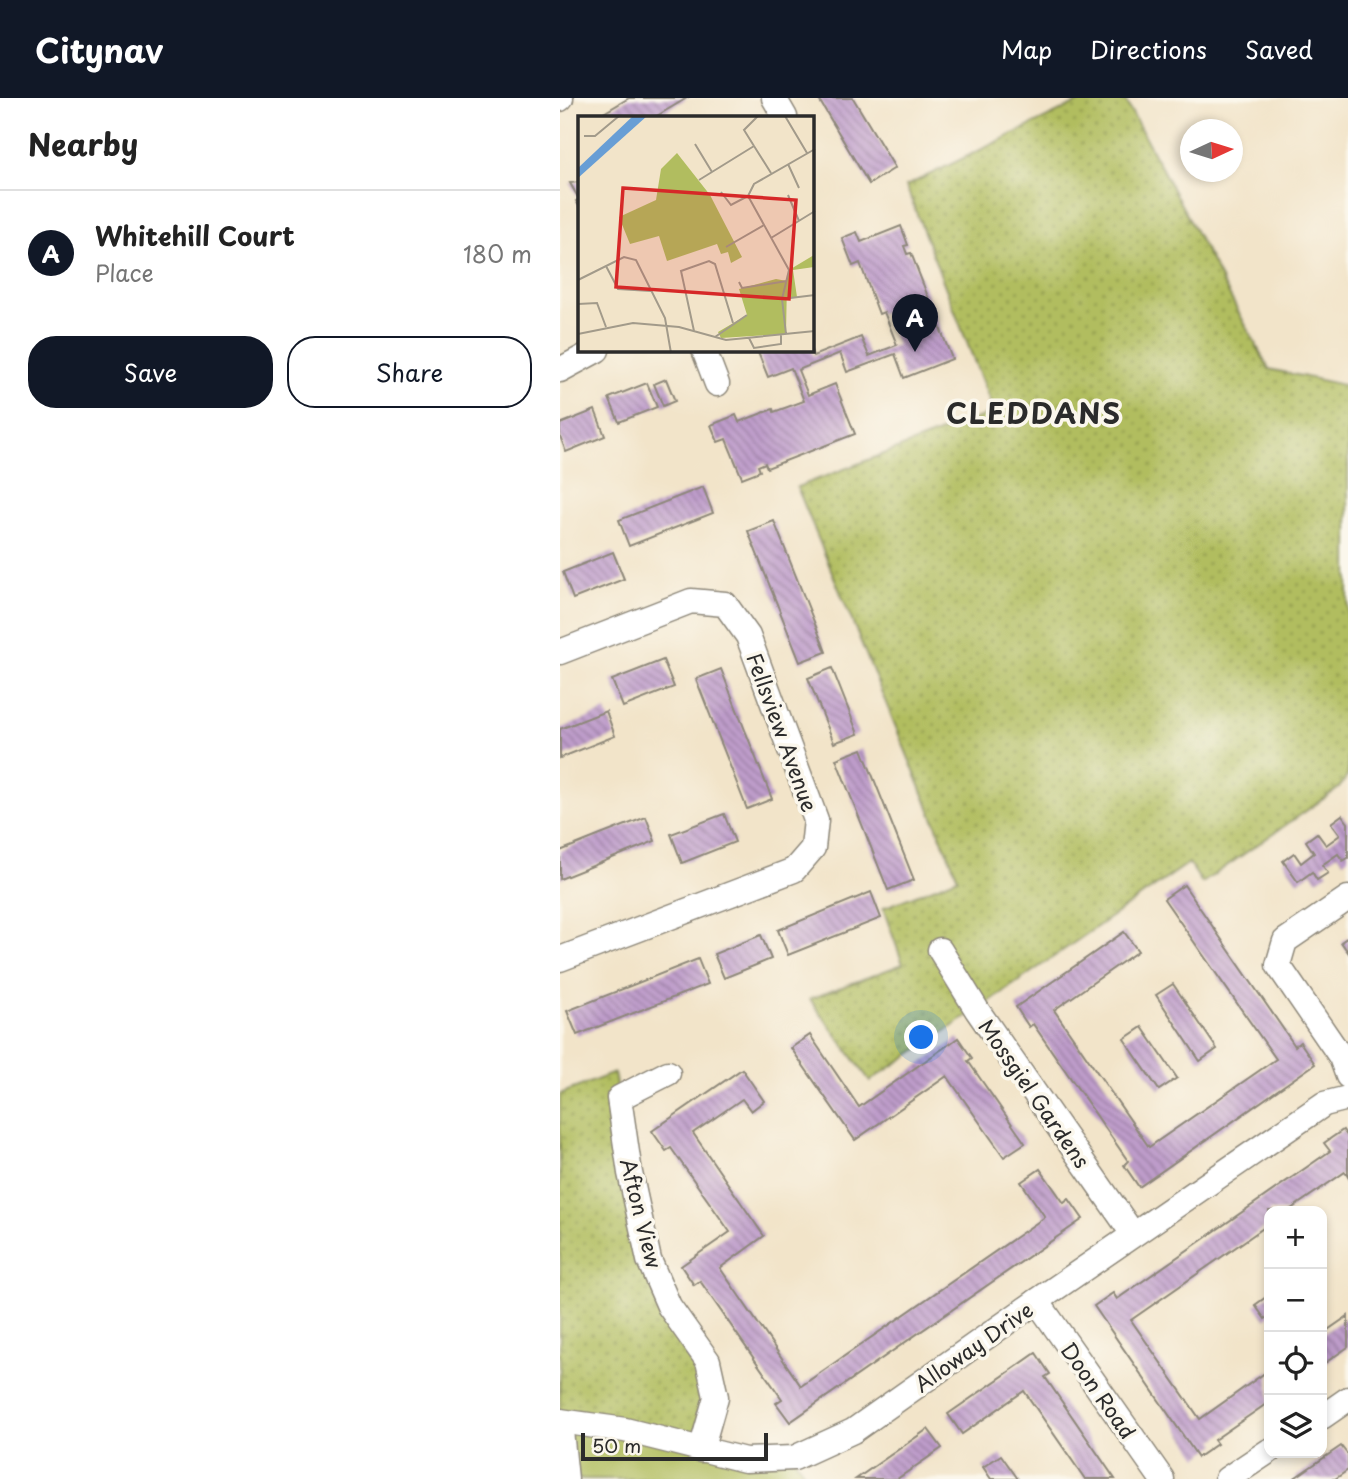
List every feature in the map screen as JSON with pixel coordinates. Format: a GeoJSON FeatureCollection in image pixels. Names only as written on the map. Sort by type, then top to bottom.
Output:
{"type":"FeatureCollection","features":[{"type":"Feature","properties":{"kind":"street"},"geometry":{"type":"LineString","coordinates":[[774,98],[784,116]]}},
{"type":"Feature","properties":{"kind":"street"},"geometry":{"type":"LineString","coordinates":[[560,370],[593,352]]}},
{"type":"Feature","properties":{"kind":"street"},"geometry":{"type":"LineString","coordinates":[[705,352],[717,384]]}},
{"type":"Feature","properties":{"kind":"street","name":"Fellsview Avenue"},"geometry":{"type":"LineString","coordinates":[[560,652],[691,601],[725,604],[748,636],[816,820],[813,848],[794,870],[560,959]]}},
{"type":"Feature","properties":{"kind":"street"},"geometry":{"type":"LineString","coordinates":[[1348,898],[1285,942],[1278,965],[1341,1057],[1348,1076]]}},
{"type":"Feature","properties":{"kind":"street","name":"Mossgiel Gardens"},"geometry":{"type":"LineString","coordinates":[[940,950],[977,1010],[1133,1234]]}},
{"type":"Feature","properties":{"kind":"street","name":"Afton View"},"geometry":{"type":"LineString","coordinates":[[668,1073],[619,1098],[629,1173],[649,1260],[669,1306],[708,1361],[716,1397],[701,1450]]}},
{"type":"Feature","properties":{"kind":"street","name":"Alloway Drive"},"geometry":{"type":"LineString","coordinates":[[560,1421],[625,1430],[745,1460],[794,1458],[853,1431],[1133,1234],[1324,1104],[1348,1098]]}},
{"type":"Feature","properties":{"kind":"street","name":"Doon Road"},"geometry":{"type":"LineString","coordinates":[[1037,1301],[1162,1479]]}},
{"type":"Feature","properties":{"kind":"street"},"geometry":{"type":"LineString","coordinates":[[1327,1413],[1348,1399]]}},
{"type":"Feature","properties":{"kind":"street"},"geometry":{"type":"LineString","coordinates":[[560,1421],[566,1479]]}},
{"type":"Feature","properties":{"kind":"street"},"geometry":{"type":"LineString","coordinates":[[1227,1479],[1264,1454]]}},
{"type":"Feature","properties":{"kind":"green space"},"geometry":{"type":"Polygon","coordinates":[[[1087,98],[1124,98],[1269,369],[1348,386],[1348,775],[1339,788],[1202,883],[1189,863],[870,1081],[810,999],[903,964],[883,908],[958,878],[797,487],[994,412],[906,186],[1087,98]]]}},
{"type":"Feature","properties":{"kind":"green space"},"geometry":{"type":"Polygon","coordinates":[[[614,1073],[649,1260],[708,1361],[701,1450],[560,1421],[560,1094],[614,1073]]]}},
{"type":"Feature","properties":{"kind":"green space"},"geometry":{"type":"Polygon","coordinates":[[[560,1421],[794,1458],[808,1479],[566,1479],[560,1421]]]}},
{"type":"Feature","properties":{"kind":"building"},"geometry":{"type":"Polygon","coordinates":[[[629,98],[687,98],[657,116],[599,116],[629,98]]]}},
{"type":"Feature","properties":{"kind":"building"},"geometry":{"type":"Polygon","coordinates":[[[818,98],[853,98],[895,168],[869,184],[818,98]]]}},
{"type":"Feature","properties":{"kind":"building"},"geometry":{"type":"Polygon","coordinates":[[[578,182],[578,197],[570,183],[578,182]]]}},
{"type":"Feature","properties":{"kind":"building"},"geometry":{"type":"Polygon","coordinates":[[[901,226],[908,245],[904,246],[907,254],[911,253],[952,359],[904,378],[895,354],[847,372],[840,353],[798,370],[808,395],[835,384],[855,434],[767,468],[765,463],[758,466],[760,471],[742,478],[726,439],[718,442],[711,425],[736,415],[739,422],[804,401],[791,368],[768,377],[758,352],[812,352],[813,356],[861,337],[869,356],[897,345],[884,312],[879,314],[860,263],[853,266],[842,238],[857,232],[861,242],[901,226]]]}},
{"type":"Feature","properties":{"kind":"building"},"geometry":{"type":"Polygon","coordinates":[[[666,379],[675,401],[663,406],[654,384],[666,379]]]}},
{"type":"Feature","properties":{"kind":"building"},"geometry":{"type":"Polygon","coordinates":[[[647,383],[657,407],[619,422],[609,398],[647,383]]]}},
{"type":"Feature","properties":{"kind":"building"},"geometry":{"type":"Polygon","coordinates":[[[595,410],[605,436],[566,452],[560,436],[560,424],[595,410]]]}},
{"type":"Feature","properties":{"kind":"building"},"geometry":{"type":"Polygon","coordinates":[[[703,487],[713,513],[629,546],[619,520],[703,487]]]}},
{"type":"Feature","properties":{"kind":"building"},"geometry":{"type":"Polygon","coordinates":[[[774,521],[826,652],[800,662],[748,531],[774,521]]]}},
{"type":"Feature","properties":{"kind":"building"},"geometry":{"type":"Polygon","coordinates":[[[613,552],[624,579],[573,599],[563,572],[613,552]]]}},
{"type":"Feature","properties":{"kind":"building"},"geometry":{"type":"Polygon","coordinates":[[[663,660],[674,687],[623,707],[612,680],[663,660]]]}},
{"type":"Feature","properties":{"kind":"building"},"geometry":{"type":"Polygon","coordinates":[[[832,668],[858,734],[834,743],[808,678],[832,668]]]}},
{"type":"Feature","properties":{"kind":"building"},"geometry":{"type":"Polygon","coordinates":[[[721,669],[772,799],[747,809],[696,679],[721,669]]]}},
{"type":"Feature","properties":{"kind":"building"},"geometry":{"type":"Polygon","coordinates":[[[606,711],[615,736],[560,758],[560,729],[606,711]]]}},
{"type":"Feature","properties":{"kind":"building"},"geometry":{"type":"Polygon","coordinates":[[[862,749],[914,880],[888,890],[836,759],[862,749]]]}},
{"type":"Feature","properties":{"kind":"building"},"geometry":{"type":"Polygon","coordinates":[[[724,814],[735,842],[682,863],[671,834],[724,814]]]}},
{"type":"Feature","properties":{"kind":"building"},"geometry":{"type":"Polygon","coordinates":[[[1342,815],[1348,823],[1348,858],[1343,861],[1338,854],[1322,865],[1328,873],[1317,880],[1312,872],[1298,882],[1283,861],[1294,853],[1301,863],[1314,853],[1306,841],[1317,833],[1326,845],[1340,835],[1331,823],[1342,815]]]}},
{"type":"Feature","properties":{"kind":"building"},"geometry":{"type":"Polygon","coordinates":[[[646,817],[655,841],[560,879],[560,851],[646,817]]]}},
{"type":"Feature","properties":{"kind":"building"},"geometry":{"type":"Polygon","coordinates":[[[1184,885],[1295,1046],[1300,1042],[1315,1064],[1139,1187],[1124,1165],[1128,1161],[1033,1024],[1029,1027],[1016,1007],[1124,932],[1138,951],[1054,1010],[1149,1147],[1276,1059],[1164,899],[1184,885]]]}},
{"type":"Feature","properties":{"kind":"building"},"geometry":{"type":"Polygon","coordinates":[[[871,892],[881,918],[788,955],[778,930],[871,892]]]}},
{"type":"Feature","properties":{"kind":"building"},"geometry":{"type":"Polygon","coordinates":[[[761,935],[771,959],[724,978],[714,954],[761,935]]]}},
{"type":"Feature","properties":{"kind":"building"},"geometry":{"type":"Polygon","coordinates":[[[1348,937],[1348,952],[1341,942],[1348,937]]]}},
{"type":"Feature","properties":{"kind":"building"},"geometry":{"type":"Polygon","coordinates":[[[698,959],[708,984],[577,1035],[567,1011],[698,959]]]}},
{"type":"Feature","properties":{"kind":"building"},"geometry":{"type":"Polygon","coordinates":[[[1173,984],[1217,1049],[1200,1061],[1156,995],[1173,984]]]}},
{"type":"Feature","properties":{"kind":"building"},"geometry":{"type":"Polygon","coordinates":[[[1142,1027],[1177,1078],[1159,1090],[1124,1039],[1142,1027]]]}},
{"type":"Feature","properties":{"kind":"building"},"geometry":{"type":"Polygon","coordinates":[[[810,1035],[859,1107],[958,1038],[972,1058],[968,1061],[1025,1143],[1004,1157],[947,1076],[855,1140],[791,1048],[810,1035]]]}},
{"type":"Feature","properties":{"kind":"building"},"geometry":{"type":"Polygon","coordinates":[[[742,1069],[764,1101],[751,1111],[742,1099],[693,1133],[764,1236],[720,1268],[801,1386],[1045,1217],[1021,1182],[1040,1169],[1064,1203],[1069,1199],[1083,1219],[790,1422],[776,1403],[782,1399],[700,1281],[694,1285],[681,1266],[730,1232],[671,1148],[666,1151],[652,1131],[742,1069]]]}},
{"type":"Feature","properties":{"kind":"building"},"geometry":{"type":"Polygon","coordinates":[[[1343,1130],[1348,1137],[1348,1177],[1345,1172],[1295,1206],[1264,1206],[1264,1227],[1131,1320],[1200,1419],[1264,1374],[1264,1405],[1214,1440],[1217,1444],[1198,1457],[1094,1306],[1113,1293],[1117,1299],[1330,1151],[1324,1143],[1343,1130]]]}},
{"type":"Feature","properties":{"kind":"building"},"geometry":{"type":"Polygon","coordinates":[[[1264,1299],[1264,1318],[1255,1305],[1264,1299]]]}},
{"type":"Feature","properties":{"kind":"building"},"geometry":{"type":"Polygon","coordinates":[[[1348,1316],[1348,1347],[1327,1362],[1327,1332],[1348,1316]]]}},
{"type":"Feature","properties":{"kind":"building"},"geometry":{"type":"Polygon","coordinates":[[[1036,1353],[1050,1374],[1045,1377],[1115,1479],[1085,1479],[1024,1391],[962,1434],[948,1414],[1036,1353]]]}},
{"type":"Feature","properties":{"kind":"building"},"geometry":{"type":"Polygon","coordinates":[[[928,1429],[942,1448],[897,1479],[856,1479],[928,1429]]]}},
{"type":"Feature","properties":{"kind":"building"},"geometry":{"type":"Polygon","coordinates":[[[1341,1446],[1348,1455],[1348,1470],[1335,1479],[1293,1479],[1327,1458],[1341,1446]]]}},
{"type":"Feature","properties":{"kind":"building"},"geometry":{"type":"Polygon","coordinates":[[[1001,1455],[1018,1479],[991,1479],[983,1467],[1001,1455]]]}},
{"type":"Feature","properties":{"kind":"place","name":"Whitehill Court"},"geometry":{"type":"Point","coordinates":[915,352]}},
{"type":"Feature","properties":{"kind":"district","name":"CLEDDANS"},"geometry":{"type":"Point","coordinates":[1034,412]}}]}
